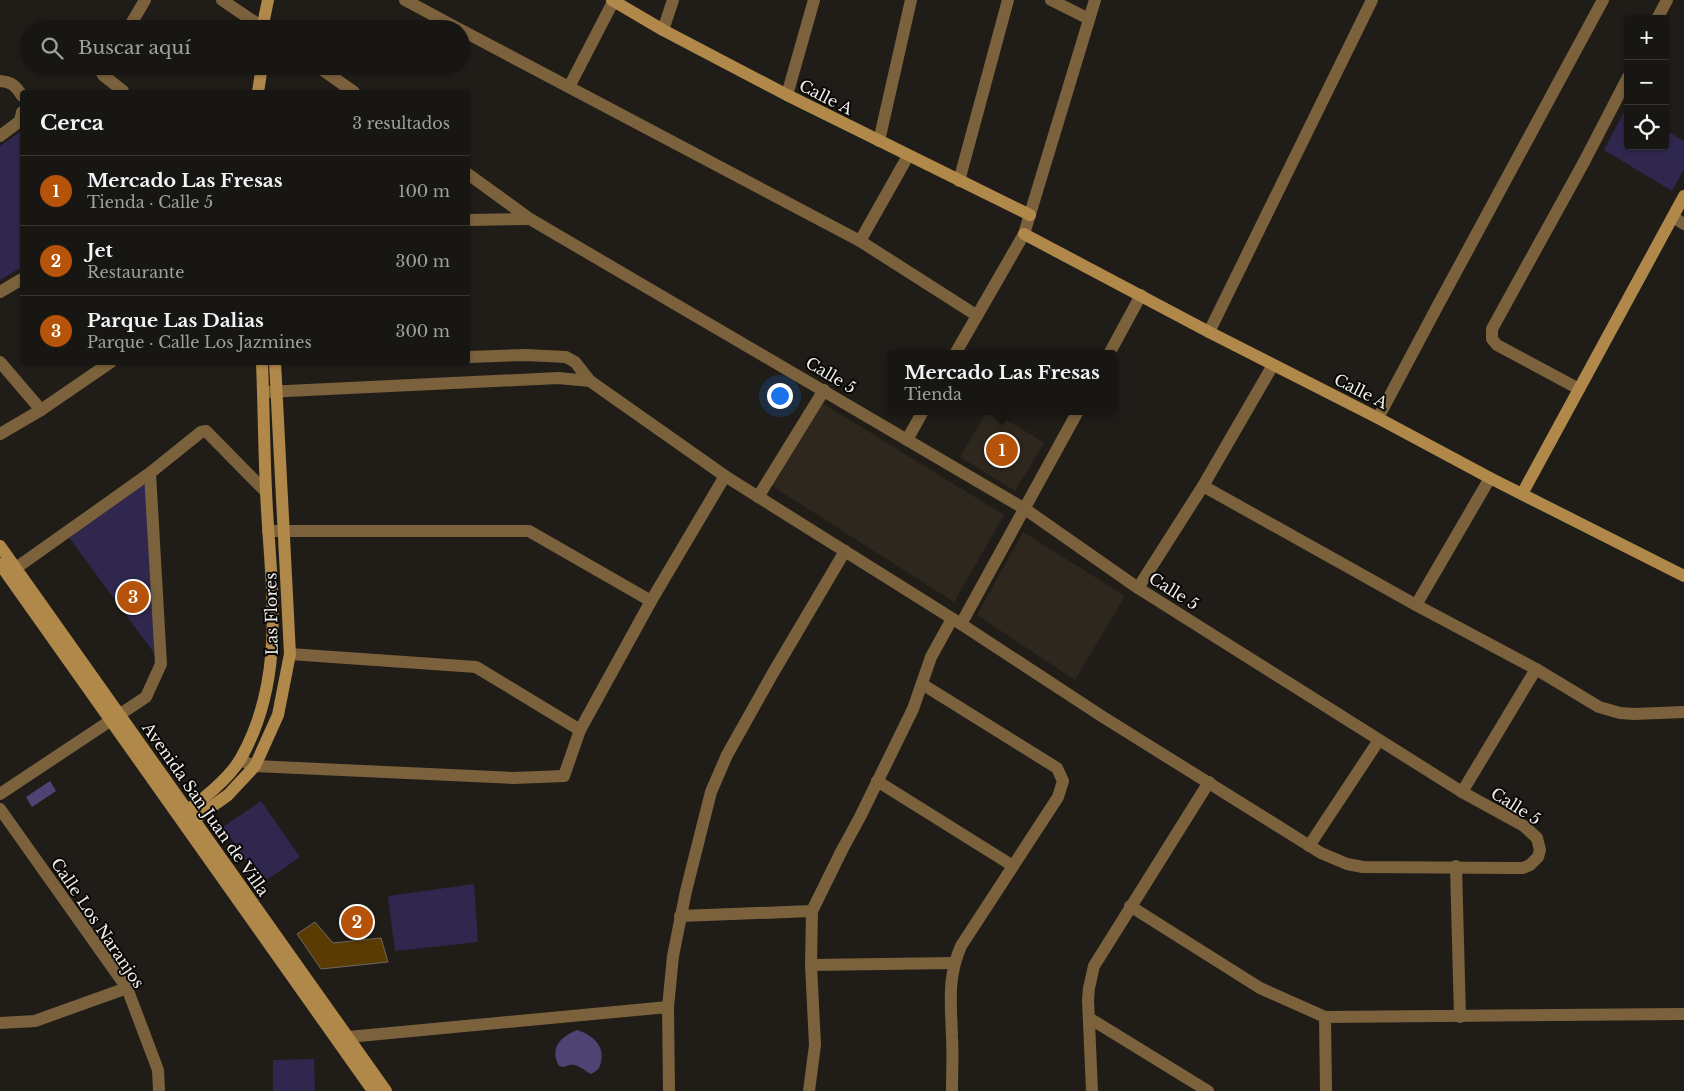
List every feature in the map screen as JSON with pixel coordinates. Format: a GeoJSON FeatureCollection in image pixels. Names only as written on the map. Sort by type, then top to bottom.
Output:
{"type":"FeatureCollection","features":[{"type":"Feature","properties":{"kind":"street"},"geometry":{"type":"LineString","coordinates":[[133,20],[145,0]]}},
{"type":"Feature","properties":{"kind":"street"},"geometry":{"type":"LineString","coordinates":[[222,0],[251,20]]}},
{"type":"Feature","properties":{"kind":"street"},"geometry":{"type":"LineString","coordinates":[[264,20],[268,0]]}},
{"type":"Feature","properties":{"kind":"street"},"geometry":{"type":"LineString","coordinates":[[405,0],[443,20]]}},
{"type":"Feature","properties":{"kind":"street"},"geometry":{"type":"LineString","coordinates":[[569,87],[614,0]]}},
{"type":"Feature","properties":{"kind":"street","name":"Calle A"},"geometry":{"type":"LineString","coordinates":[[614,0],[663,30],[787,95],[1030,215]]}},
{"type":"Feature","properties":{"kind":"street"},"geometry":{"type":"LineString","coordinates":[[663,30],[673,0]]}},
{"type":"Feature","properties":{"kind":"street"},"geometry":{"type":"LineString","coordinates":[[787,95],[814,0]]}},
{"type":"Feature","properties":{"kind":"street"},"geometry":{"type":"LineString","coordinates":[[879,141],[911,0]]}},
{"type":"Feature","properties":{"kind":"street"},"geometry":{"type":"LineString","coordinates":[[959,181],[1008,0]]}},
{"type":"Feature","properties":{"kind":"street"},"geometry":{"type":"LineString","coordinates":[[1051,0],[1089,19]]}},
{"type":"Feature","properties":{"kind":"street"},"geometry":{"type":"LineString","coordinates":[[957,350],[1024,234],[1095,0]]}},
{"type":"Feature","properties":{"kind":"street"},"geometry":{"type":"LineString","coordinates":[[1209,332],[1372,0]]}},
{"type":"Feature","properties":{"kind":"street"},"geometry":{"type":"LineString","coordinates":[[1378,418],[1441,298],[1604,0]]}},
{"type":"Feature","properties":{"kind":"street"},"geometry":{"type":"LineString","coordinates":[[1659,15],[1667,0]]}},
{"type":"Feature","properties":{"kind":"street"},"geometry":{"type":"LineString","coordinates":[[470,34],[860,241],[976,315]]}},
{"type":"Feature","properties":{"kind":"street"},"geometry":{"type":"LineString","coordinates":[[103,75],[122,90]]}},
{"type":"Feature","properties":{"kind":"street"},"geometry":{"type":"LineString","coordinates":[[258,90],[261,75]]}},
{"type":"Feature","properties":{"kind":"street"},"geometry":{"type":"LineString","coordinates":[[263,75],[267,90]]}},
{"type":"Feature","properties":{"kind":"street"},"geometry":{"type":"LineString","coordinates":[[330,75],[351,90]]}},
{"type":"Feature","properties":{"kind":"street"},"geometry":{"type":"LineString","coordinates":[[0,81],[10,82],[15,85],[20,93]]}},
{"type":"Feature","properties":{"kind":"street"},"geometry":{"type":"LineString","coordinates":[[1579,389],[1497,345],[1492,339],[1492,329],[1584,162],[1624,85]]}},
{"type":"Feature","properties":{"kind":"street"},"geometry":{"type":"LineString","coordinates":[[0,136],[20,121]]}},
{"type":"Feature","properties":{"kind":"street"},"geometry":{"type":"LineString","coordinates":[[860,241],[908,156]]}},
{"type":"Feature","properties":{"kind":"street","name":"Calle 5"},"geometry":{"type":"LineString","coordinates":[[470,175],[530,219],[1025,509],[1138,588],[1462,792],[1534,833],[1539,842],[1540,850],[1535,861],[1530,866],[1523,868],[1456,866],[1363,867],[1334,860],[1103,717],[956,621],[725,476],[590,381]]}},
{"type":"Feature","properties":{"kind":"street"},"geometry":{"type":"LineString","coordinates":[[1522,494],[1579,389],[1678,221],[1684,196]]}},
{"type":"Feature","properties":{"kind":"street"},"geometry":{"type":"LineString","coordinates":[[470,220],[530,219]]}},
{"type":"Feature","properties":{"kind":"street","name":"Calle A"},"geometry":{"type":"LineString","coordinates":[[1024,234],[1490,478],[1684,576]]}},
{"type":"Feature","properties":{"kind":"street"},"geometry":{"type":"LineString","coordinates":[[0,292],[20,280]]}},
{"type":"Feature","properties":{"kind":"street"},"geometry":{"type":"LineString","coordinates":[[1112,350],[1141,295]]}},
{"type":"Feature","properties":{"kind":"street"},"geometry":{"type":"LineString","coordinates":[[470,357],[526,355],[566,358],[575,362],[590,381]]}},
{"type":"Feature","properties":{"kind":"street"},"geometry":{"type":"LineString","coordinates":[[0,362],[41,410]]}},
{"type":"Feature","properties":{"kind":"street"},"geometry":{"type":"LineString","coordinates":[[0,434],[41,410],[107,365]]}},
{"type":"Feature","properties":{"kind":"street","name":"Las Flores"},"geometry":{"type":"LineString","coordinates":[[185,818],[240,760],[261,714],[272,654],[274,618],[266,492],[262,365]]}},
{"type":"Feature","properties":{"kind":"street","name":"Las Flores"},"geometry":{"type":"LineString","coordinates":[[185,818],[228,795],[255,766],[278,715],[290,654],[275,365]]}},
{"type":"Feature","properties":{"kind":"street"},"geometry":{"type":"LineString","coordinates":[[1138,588],[1203,486],[1273,365]]}},
{"type":"Feature","properties":{"kind":"street"},"geometry":{"type":"LineString","coordinates":[[263,392],[558,378],[590,381]]}},
{"type":"Feature","properties":{"kind":"street"},"geometry":{"type":"LineString","coordinates":[[758,497],[824,390]]}},
{"type":"Feature","properties":{"kind":"street"},"geometry":{"type":"LineString","coordinates":[[907,440],[921,415]]}},
{"type":"Feature","properties":{"kind":"street"},"geometry":{"type":"LineString","coordinates":[[809,1091],[815,1045],[811,966],[812,911],[913,709],[931,658],[1025,509],[1076,415]]}},
{"type":"Feature","properties":{"kind":"street"},"geometry":{"type":"LineString","coordinates":[[16,568],[150,473],[201,432],[206,431],[266,492]]}},
{"type":"Feature","properties":{"kind":"street"},"geometry":{"type":"LineString","coordinates":[[0,794],[146,697],[161,664],[150,473]]}},
{"type":"Feature","properties":{"kind":"street"},"geometry":{"type":"LineString","coordinates":[[240,760],[255,766],[513,778],[564,776],[580,730],[651,601],[725,476]]}},
{"type":"Feature","properties":{"kind":"street"},"geometry":{"type":"LineString","coordinates":[[1416,605],[1490,478]]}},
{"type":"Feature","properties":{"kind":"street"},"geometry":{"type":"LineString","coordinates":[[1203,486],[1416,605],[1536,669],[1589,702],[1610,711],[1634,714],[1684,712]]}},
{"type":"Feature","properties":{"kind":"street"},"geometry":{"type":"LineString","coordinates":[[268,531],[529,531],[651,601]]}},
{"type":"Feature","properties":{"kind":"street","name":"Avenida San Juan de Villa"},"geometry":{"type":"LineString","coordinates":[[0,546],[185,818],[343,1039],[386,1091]]}},
{"type":"Feature","properties":{"kind":"street"},"geometry":{"type":"LineString","coordinates":[[669,1091],[668,1007],[673,956],[680,916],[704,818],[717,778],[727,755],[773,673],[845,551]]}},
{"type":"Feature","properties":{"kind":"street","name":"Avenida San Juan de Villa"},"geometry":{"type":"LineString","coordinates":[[0,564],[115,717]]}},
{"type":"Feature","properties":{"kind":"street"},"geometry":{"type":"LineString","coordinates":[[290,654],[476,667],[580,730]]}},
{"type":"Feature","properties":{"kind":"street"},"geometry":{"type":"LineString","coordinates":[[1462,792],[1536,669]]}},
{"type":"Feature","properties":{"kind":"street"},"geometry":{"type":"LineString","coordinates":[[922,684],[1057,768],[1063,785],[1058,797],[961,946],[954,963],[951,976],[952,1091]]}},
{"type":"Feature","properties":{"kind":"street"},"geometry":{"type":"LineString","coordinates":[[1309,846],[1379,740]]}},
{"type":"Feature","properties":{"kind":"street"},"geometry":{"type":"LineString","coordinates":[[878,781],[1013,866]]}},
{"type":"Feature","properties":{"kind":"street"},"geometry":{"type":"LineString","coordinates":[[1092,1091],[1088,988],[1094,966],[1209,782]]}},
{"type":"Feature","properties":{"kind":"street","name":"Calle Los Naranjos"},"geometry":{"type":"LineString","coordinates":[[0,810],[127,988],[158,1070],[159,1091]]}},
{"type":"Feature","properties":{"kind":"street"},"geometry":{"type":"LineString","coordinates":[[1456,866],[1460,1017]]}},
{"type":"Feature","properties":{"kind":"street"},"geometry":{"type":"LineString","coordinates":[[1130,906],[1260,988],[1325,1017],[1684,1014]]}},
{"type":"Feature","properties":{"kind":"street"},"geometry":{"type":"LineString","coordinates":[[680,916],[812,911]]}},
{"type":"Feature","properties":{"kind":"street"},"geometry":{"type":"LineString","coordinates":[[811,966],[954,963]]}},
{"type":"Feature","properties":{"kind":"street"},"geometry":{"type":"LineString","coordinates":[[0,1023],[35,1021],[127,988]]}},
{"type":"Feature","properties":{"kind":"street"},"geometry":{"type":"LineString","coordinates":[[343,1039],[668,1007]]}},
{"type":"Feature","properties":{"kind":"street"},"geometry":{"type":"LineString","coordinates":[[1325,1017],[1326,1091]]}},
{"type":"Feature","properties":{"kind":"street"},"geometry":{"type":"LineString","coordinates":[[1089,1018],[1208,1091]]}},
{"type":"Feature","properties":{"kind":"street","name":"Avenida San Juan de Villa"},"geometry":{"type":"LineString","coordinates":[[343,1039],[373,1091]]}},
{"type":"Feature","properties":{"kind":"shaded area"},"geometry":{"type":"Polygon","coordinates":[[[1624,112],[1624,150],[1669,150],[1669,132],[1684,141],[1684,169],[1672,191],[1604,150],[1624,112]]]}},
{"type":"Feature","properties":{"kind":"shaded area"},"geometry":{"type":"Polygon","coordinates":[[[20,132],[20,268],[0,280],[0,146],[20,132]]]}},
{"type":"Feature","properties":{"kind":"shaded area"},"geometry":{"type":"Polygon","coordinates":[[[822,403],[1004,515],[954,602],[769,484],[822,403]]]}},
{"type":"Feature","properties":{"kind":"shaded area"},"geometry":{"type":"Polygon","coordinates":[[[985,415],[999,415],[1044,443],[1015,491],[960,457],[985,415]]]}},
{"type":"Feature","properties":{"kind":"shaded area"},"geometry":{"type":"Polygon","coordinates":[[[146,482],[157,657],[68,536],[146,482]]]}},
{"type":"Feature","properties":{"kind":"shaded area"},"geometry":{"type":"Polygon","coordinates":[[[1023,532],[1125,596],[1075,680],[977,615],[1023,532]]]}},
{"type":"Feature","properties":{"kind":"shaded area"},"geometry":{"type":"Polygon","coordinates":[[[50,781],[56,791],[32,807],[26,797],[50,781]]]}},
{"type":"Feature","properties":{"kind":"shaded area"},"geometry":{"type":"Polygon","coordinates":[[[261,801],[300,857],[262,883],[223,827],[261,801]]]}},
{"type":"Feature","properties":{"kind":"shaded area"},"geometry":{"type":"Polygon","coordinates":[[[474,884],[478,942],[395,951],[388,896],[474,884]]]}},
{"type":"Feature","properties":{"kind":"shaded area"},"geometry":{"type":"Polygon","coordinates":[[[577,1030],[592,1038],[601,1051],[600,1066],[591,1074],[575,1065],[559,1066],[556,1059],[555,1053],[558,1044],[566,1036],[577,1030]]]}},
{"type":"Feature","properties":{"kind":"shaded area"},"geometry":{"type":"Polygon","coordinates":[[[314,1059],[315,1091],[273,1091],[273,1060],[314,1059]]]}},
{"type":"Feature","properties":{"kind":"building"},"geometry":{"type":"Polygon","coordinates":[[[315,922],[333,943],[381,938],[388,962],[321,969],[297,934],[315,922]]]}},
{"type":"Feature","properties":{"kind":"place","name":"Mercado Las Fresas"},"geometry":{"type":"Point","coordinates":[1002,450]}},
{"type":"Feature","properties":{"kind":"place","name":"Parque Las Dalias"},"geometry":{"type":"Point","coordinates":[133,597]}},
{"type":"Feature","properties":{"kind":"place","name":"Jet"},"geometry":{"type":"Point","coordinates":[357,922]}}]}
